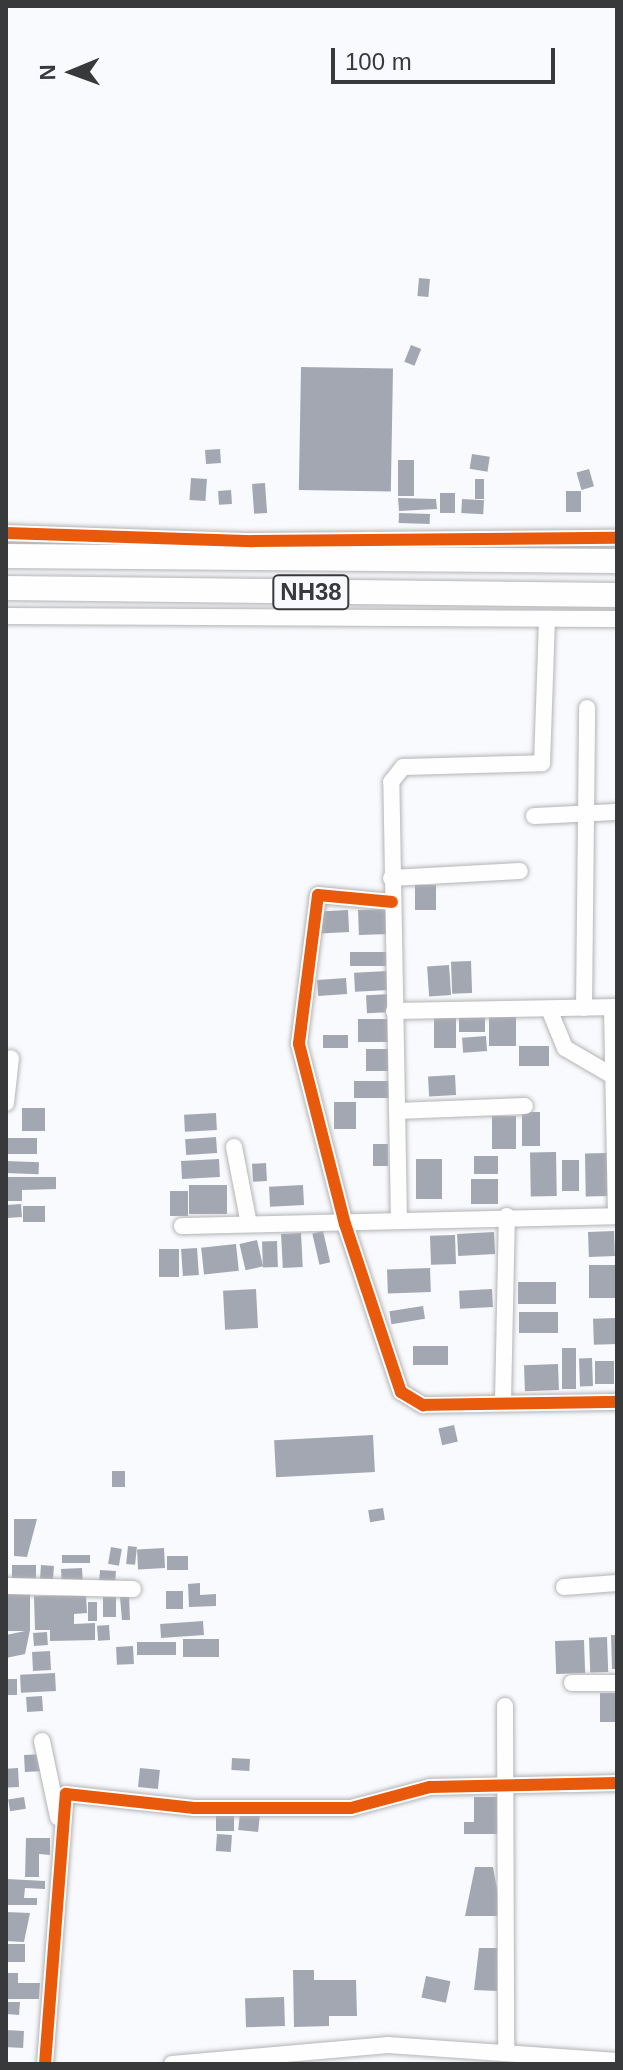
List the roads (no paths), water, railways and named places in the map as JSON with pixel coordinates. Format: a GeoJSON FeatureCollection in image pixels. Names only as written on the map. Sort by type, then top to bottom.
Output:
{"type":"FeatureCollection","features":[{"type":"Feature","properties":{"kind":"highway","name":"NH38"},"geometry":{"type":"LineString","coordinates":[[6,556],[617,561]]}},
{"type":"Feature","properties":{"kind":"highway","name":"NH38"},"geometry":{"type":"LineString","coordinates":[[6,588],[617,595]]}},
{"type":"Feature","properties":{"kind":"street"},"geometry":{"type":"LineString","coordinates":[[6,533],[253,541],[617,538]]}},
{"type":"Feature","properties":{"kind":"street"},"geometry":{"type":"LineString","coordinates":[[6,616],[617,619]]}},
{"type":"Feature","properties":{"kind":"street"},"geometry":{"type":"LineString","coordinates":[[399,1221],[391,878],[394,774],[403,767],[542,763],[547,619]]}},
{"type":"Feature","properties":{"kind":"street"},"geometry":{"type":"LineString","coordinates":[[584,1008],[587,708]]}},
{"type":"Feature","properties":{"kind":"street"},"geometry":{"type":"LineString","coordinates":[[534,816],[617,812]]}},
{"type":"Feature","properties":{"kind":"street"},"geometry":{"type":"LineString","coordinates":[[391,878],[520,871]]}},
{"type":"Feature","properties":{"kind":"street"},"geometry":{"type":"LineString","coordinates":[[392,902],[318,895],[311,930],[299,1044],[345,1224],[404,1397],[423,1405],[617,1402]]}},
{"type":"Feature","properties":{"kind":"street"},"geometry":{"type":"LineString","coordinates":[[182,1226],[318,1225],[507,1216],[616,1216],[615,1008],[394,1011]]}},
{"type":"Feature","properties":{"kind":"street"},"geometry":{"type":"LineString","coordinates":[[549,1009],[565,1048],[613,1076]]}},
{"type":"Feature","properties":{"kind":"street"},"geometry":{"type":"LineString","coordinates":[[6,1100],[11,1058]]}},
{"type":"Feature","properties":{"kind":"street"},"geometry":{"type":"LineString","coordinates":[[397,1111],[525,1106]]}},
{"type":"Feature","properties":{"kind":"street"},"geometry":{"type":"LineString","coordinates":[[234,1147],[249,1224]]}},
{"type":"Feature","properties":{"kind":"street"},"geometry":{"type":"LineString","coordinates":[[503,1402],[507,1216]]}},
{"type":"Feature","properties":{"kind":"street"},"geometry":{"type":"LineString","coordinates":[[564,1587],[617,1583]]}},
{"type":"Feature","properties":{"kind":"street"},"geometry":{"type":"LineString","coordinates":[[6,1586],[133,1589]]}},
{"type":"Feature","properties":{"kind":"street"},"geometry":{"type":"LineString","coordinates":[[572,1683],[617,1683]]}},
{"type":"Feature","properties":{"kind":"street"},"geometry":{"type":"LineString","coordinates":[[505,1706],[506,2053]]}},
{"type":"Feature","properties":{"kind":"street"},"geometry":{"type":"LineString","coordinates":[[42,1741],[60,1822]]}},
{"type":"Feature","properties":{"kind":"street"},"geometry":{"type":"LineString","coordinates":[[45,2064],[60,1822],[70,1793],[194,1808],[351,1808],[430,1787],[617,1783]]}},
{"type":"Feature","properties":{"kind":"street"},"geometry":{"type":"LineString","coordinates":[[172,2064],[327,2046],[617,2061]]}}]}
